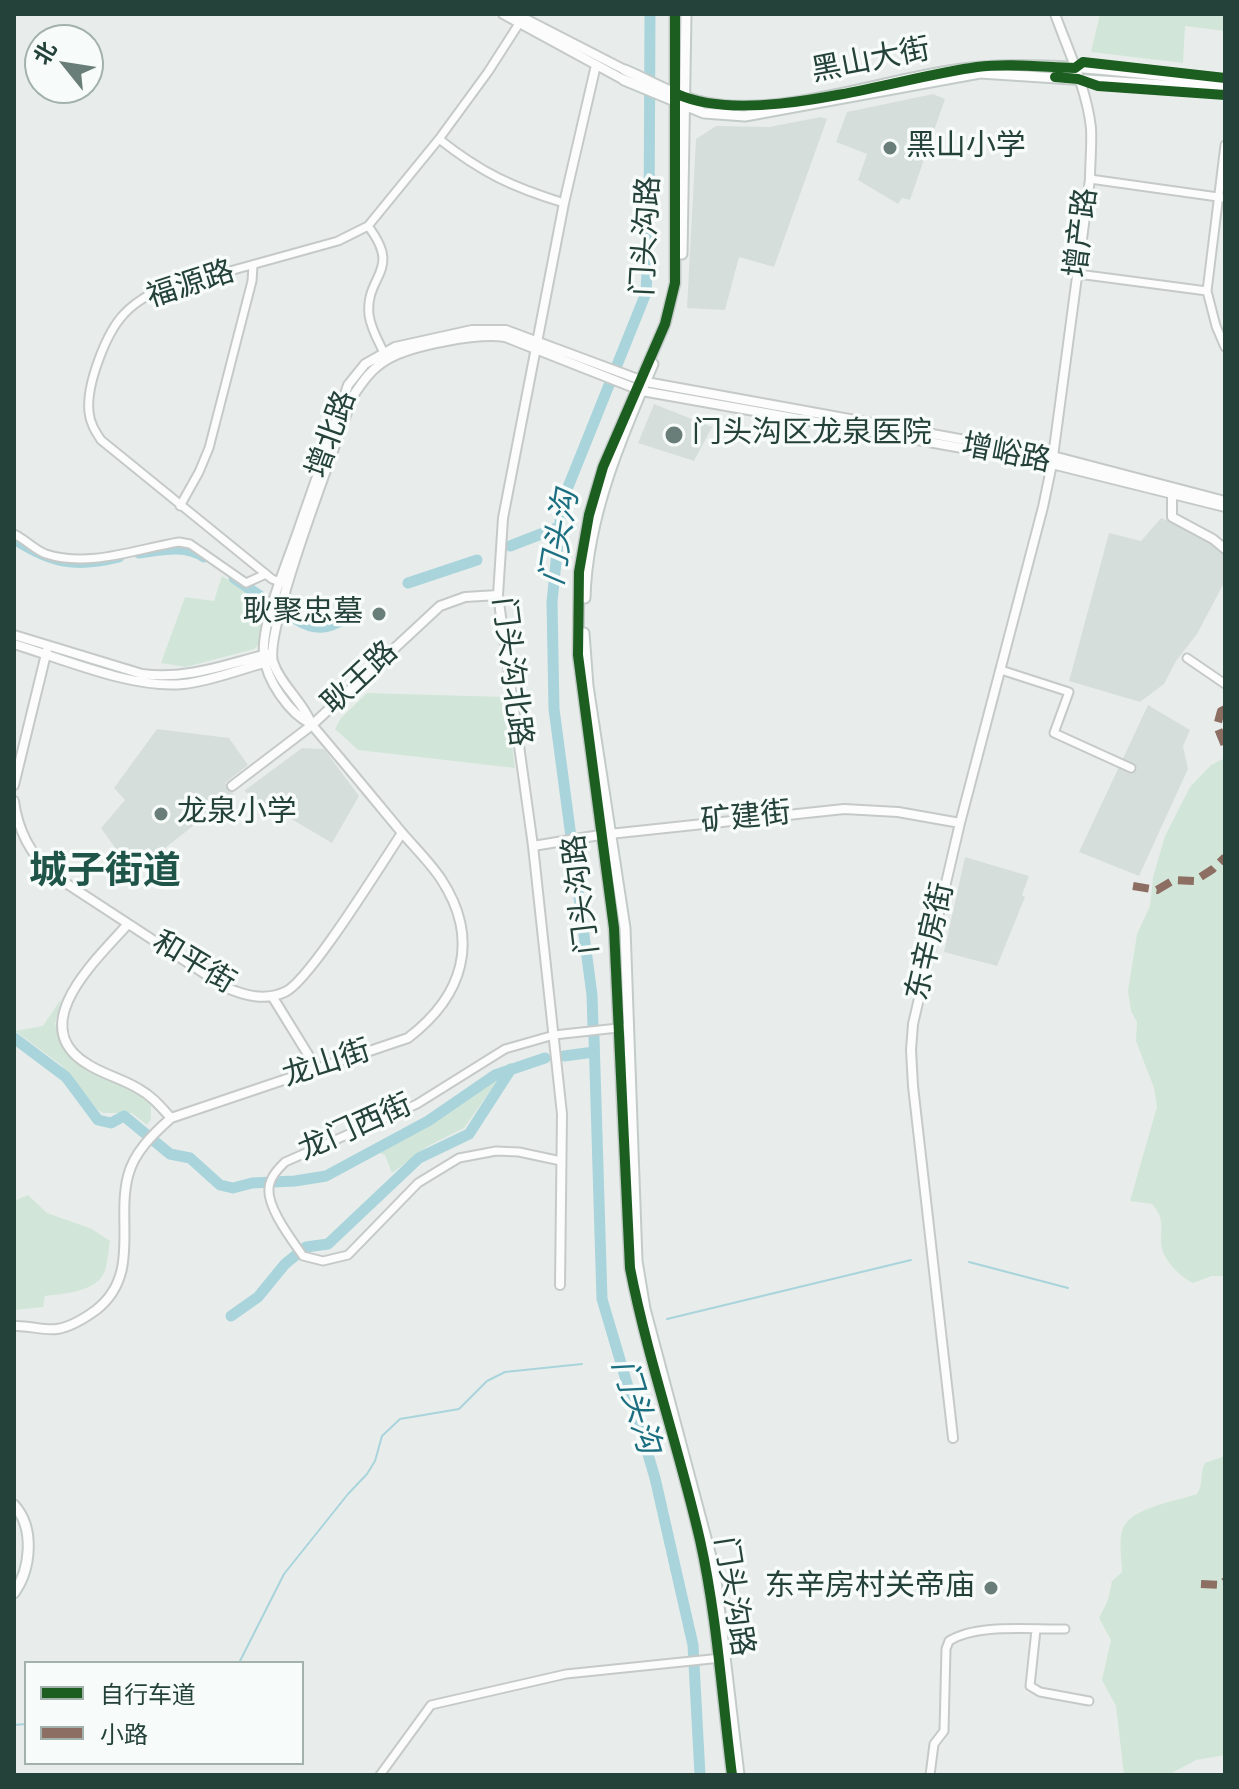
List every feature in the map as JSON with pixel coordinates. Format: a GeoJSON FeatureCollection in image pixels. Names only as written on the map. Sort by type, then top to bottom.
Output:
{"type":"FeatureCollection","features":[{"type":"Feature","properties":{"kind":"main road","name":"门头沟路"},"geometry":{"type":"LineString","coordinates":[[675,14],[680,101],[680,284],[668,331],[641,385],[595,518],[585,574],[584,638],[602,835],[625,928],[623,1027],[637,1261],[655,1351],[715,1572],[732,1775]]}},
{"type":"Feature","properties":{"kind":"main road","name":"门头沟路"},"geometry":{"type":"LineString","coordinates":[[680,101],[686,14]]}},
{"type":"Feature","properties":{"kind":"main road","name":"黑山大街"},"geometry":{"type":"LineString","coordinates":[[680,101],[747,106],[787,102],[979,67],[1075,68],[1225,82]]}},
{"type":"Feature","properties":{"kind":"main road","name":"黑山大街"},"geometry":{"type":"LineString","coordinates":[[680,101],[704,113],[745,116],[980,73],[1225,89]]}},
{"type":"Feature","properties":{"kind":"main road"},"geometry":{"type":"LineString","coordinates":[[625,75],[680,101]]}},
{"type":"Feature","properties":{"kind":"main road"},"geometry":{"type":"LineString","coordinates":[[14,1505],[23,1514],[29,1548],[24,1580],[14,1593]]}},
{"type":"Feature","properties":{"kind":"main road","name":"门头沟路"},"geometry":{"type":"LineString","coordinates":[[721,1658],[739,1775]]}},
{"type":"Feature","properties":{"kind":"street"},"geometry":{"type":"LineString","coordinates":[[503,14],[520,19],[625,75]]}},
{"type":"Feature","properties":{"kind":"street","name":"增产路"},"geometry":{"type":"LineString","coordinates":[[1052,460],[1090,179],[1091,127],[1075,68],[1055,14]]}},
{"type":"Feature","properties":{"kind":"street"},"geometry":{"type":"LineString","coordinates":[[520,19],[596,65],[625,75]]}},
{"type":"Feature","properties":{"kind":"street","name":"福源路"},"geometry":{"type":"LineString","coordinates":[[284,584],[266,574],[180,506],[101,440],[93,429],[89,414],[91,386],[110,333],[123,314],[154,292],[338,241],[368,226],[439,139],[520,19]]}},
{"type":"Feature","properties":{"kind":"street","name":"门头沟北路"},"geometry":{"type":"LineString","coordinates":[[560,1285],[562,1114],[533,846],[498,595],[503,518],[564,203],[596,65]]}},
{"type":"Feature","properties":{"kind":"street"},"geometry":{"type":"LineString","coordinates":[[439,139],[490,175],[516,188],[564,203]]}},
{"type":"Feature","properties":{"kind":"street"},"geometry":{"type":"LineString","coordinates":[[1225,145],[1222,197],[1207,291],[1225,347]]}},
{"type":"Feature","properties":{"kind":"street"},"geometry":{"type":"LineString","coordinates":[[1090,179],[1222,197]]}},
{"type":"Feature","properties":{"kind":"street"},"geometry":{"type":"LineString","coordinates":[[368,226],[380,242],[384,255],[382,270],[370,301],[369,315],[385,356]]}},
{"type":"Feature","properties":{"kind":"street"},"geometry":{"type":"LineString","coordinates":[[180,506],[209,448],[252,281],[253,266]]}},
{"type":"Feature","properties":{"kind":"street"},"geometry":{"type":"LineString","coordinates":[[1078,274],[1207,291]]}},
{"type":"Feature","properties":{"kind":"street","name":"增北路"},"geometry":{"type":"LineString","coordinates":[[268,658],[274,598],[284,584],[348,385],[365,364],[385,356],[490,335],[536,344],[641,385]]}},
{"type":"Feature","properties":{"kind":"street","name":"增峪路"},"geometry":{"type":"LineString","coordinates":[[641,385],[1052,460],[1225,501]]}},
{"type":"Feature","properties":{"kind":"street","name":"增峪路"},"geometry":{"type":"LineString","coordinates":[[1052,460],[1225,507]]}},
{"type":"Feature","properties":{"kind":"street","name":"东辛房街"},"geometry":{"type":"LineString","coordinates":[[953,1438],[911,1050],[923,977],[1052,460]]}},
{"type":"Feature","properties":{"kind":"street"},"geometry":{"type":"LineString","coordinates":[[1172,493],[1172,517],[1225,549]]}},
{"type":"Feature","properties":{"kind":"street"},"geometry":{"type":"LineString","coordinates":[[14,534],[43,553],[64,557],[90,558],[179,542],[190,544],[246,583],[266,574]]}},
{"type":"Feature","properties":{"kind":"street","name":"耿王路"},"geometry":{"type":"LineString","coordinates":[[232,786],[312,725],[440,606],[465,597],[498,595]]}},
{"type":"Feature","properties":{"kind":"street"},"geometry":{"type":"LineString","coordinates":[[14,635],[47,650],[138,681],[161,685],[186,684],[268,658]]}},
{"type":"Feature","properties":{"kind":"street"},"geometry":{"type":"LineString","coordinates":[[14,644],[47,650]]}},
{"type":"Feature","properties":{"kind":"street"},"geometry":{"type":"LineString","coordinates":[[14,785],[47,650]]}},
{"type":"Feature","properties":{"kind":"street","name":"龙山街"},"geometry":{"type":"LineString","coordinates":[[14,1326],[57,1329],[84,1319],[104,1304],[117,1285],[123,1265],[127,1239],[124,1199],[128,1174],[145,1143],[171,1118],[408,1038],[431,1021],[448,996],[460,969],[461,924],[440,878],[312,725],[307,712],[283,683],[268,658]]}},
{"type":"Feature","properties":{"kind":"street"},"geometry":{"type":"LineString","coordinates":[[1187,658],[1224,680]]}},
{"type":"Feature","properties":{"kind":"street"},"geometry":{"type":"LineString","coordinates":[[1001,670],[1069,692],[1054,733],[1131,768]]}},
{"type":"Feature","properties":{"kind":"street","name":"和平街"},"geometry":{"type":"LineString","coordinates":[[14,801],[25,840],[42,865],[128,924],[240,994],[272,996],[287,992],[299,981],[402,833]]}},
{"type":"Feature","properties":{"kind":"street","name":"矿建街"},"geometry":{"type":"LineString","coordinates":[[533,846],[602,835],[844,809],[898,812],[960,823]]}},
{"type":"Feature","properties":{"kind":"street"},"geometry":{"type":"LineString","coordinates":[[128,924],[74,987],[63,1012],[62,1029],[71,1051],[85,1063],[140,1089],[171,1118]]}},
{"type":"Feature","properties":{"kind":"street"},"geometry":{"type":"LineString","coordinates":[[272,996],[317,1069]]}},
{"type":"Feature","properties":{"kind":"street","name":"龙门西街"},"geometry":{"type":"LineString","coordinates":[[561,1161],[519,1152],[496,1151],[459,1158],[418,1183],[348,1255],[323,1261],[303,1256],[270,1199],[269,1186],[285,1162],[417,1104],[505,1049],[554,1035],[623,1027]]}},
{"type":"Feature","properties":{"kind":"street"},"geometry":{"type":"LineString","coordinates":[[930,1775],[934,1744],[944,1731],[946,1649],[949,1641],[964,1634],[1023,1628],[1065,1629]]}},
{"type":"Feature","properties":{"kind":"street"},"geometry":{"type":"LineString","coordinates":[[1036,1630],[1030,1686],[1040,1692],[1089,1701]]}},
{"type":"Feature","properties":{"kind":"street"},"geometry":{"type":"LineString","coordinates":[[380,1775],[431,1705],[566,1674],[721,1658]]}},
{"type":"Feature","properties":{"kind":"shaded area","name":"黑山小学"},"geometry":{"type":"Polygon","coordinates":[[[933,94],[945,99],[910,200],[902,198],[898,204],[858,180],[867,154],[836,142],[847,112],[933,94]]]}},
{"type":"Feature","properties":{"kind":"shaded area"},"geometry":{"type":"Polygon","coordinates":[[[821,117],[827,119],[774,267],[739,257],[725,310],[687,308],[696,139],[716,126],[769,127],[821,117]]]}},
{"type":"Feature","properties":{"kind":"shaded area","name":"门头沟区龙泉医院"},"geometry":{"type":"Polygon","coordinates":[[[654,404],[712,427],[694,461],[638,443],[654,404]]]}},
{"type":"Feature","properties":{"kind":"shaded area"},"geometry":{"type":"Polygon","coordinates":[[[1161,518],[1188,529],[1215,545],[1225,555],[1225,581],[1197,634],[1176,661],[1164,684],[1140,702],[1069,681],[1109,533],[1141,541],[1161,518]]]}},
{"type":"Feature","properties":{"kind":"shaded area"},"geometry":{"type":"Polygon","coordinates":[[[1148,705],[1190,730],[1183,746],[1188,769],[1139,876],[1079,852],[1148,705]]]}},
{"type":"Feature","properties":{"kind":"shaded area","name":"龙泉小学"},"geometry":{"type":"Polygon","coordinates":[[[157,729],[229,738],[248,765],[225,783],[234,794],[133,873],[101,828],[125,800],[114,788],[157,729]]]}},
{"type":"Feature","properties":{"kind":"shaded area"},"geometry":{"type":"Polygon","coordinates":[[[302,748],[324,749],[359,796],[332,843],[244,791],[302,748]]]}},
{"type":"Feature","properties":{"kind":"shaded area"},"geometry":{"type":"Polygon","coordinates":[[[965,857],[1029,876],[1022,895],[1025,897],[997,966],[944,952],[965,857]]]}},
{"type":"Feature","properties":{"kind":"green space"},"geometry":{"type":"Polygon","coordinates":[[[1100,14],[1225,14],[1225,31],[1185,26],[1183,63],[1091,52],[1100,14]]]}},
{"type":"Feature","properties":{"kind":"green space"},"geometry":{"type":"Polygon","coordinates":[[[222,576],[268,605],[260,643],[254,649],[186,667],[161,663],[185,597],[214,601],[222,576]]]}},
{"type":"Feature","properties":{"kind":"green space"},"geometry":{"type":"Polygon","coordinates":[[[367,693],[506,697],[515,768],[358,750],[335,729],[341,718],[367,693]]]}},
{"type":"Feature","properties":{"kind":"green space"},"geometry":{"type":"Polygon","coordinates":[[[1225,758],[1225,1276],[1212,1276],[1193,1283],[1177,1271],[1164,1254],[1161,1222],[1156,1209],[1152,1204],[1130,1201],[1157,1107],[1154,1088],[1136,1041],[1137,1022],[1131,1011],[1128,991],[1137,934],[1150,906],[1153,877],[1165,836],[1190,787],[1211,765],[1225,758]]]}},
{"type":"Feature","properties":{"kind":"green space"},"geometry":{"type":"Polygon","coordinates":[[[61,999],[55,1024],[63,1043],[81,1066],[127,1086],[151,1105],[151,1119],[147,1125],[132,1113],[103,1113],[98,1110],[61,1065],[15,1031],[43,1026],[61,999]]]}},
{"type":"Feature","properties":{"kind":"green space"},"geometry":{"type":"Polygon","coordinates":[[[500,1077],[464,1128],[428,1146],[392,1173],[385,1155],[377,1152],[437,1120],[500,1077]]]}},
{"type":"Feature","properties":{"kind":"green space"},"geometry":{"type":"Polygon","coordinates":[[[28,1195],[47,1213],[92,1229],[110,1241],[104,1273],[94,1284],[78,1291],[45,1296],[43,1307],[14,1310],[14,1201],[28,1195]]]}},
{"type":"Feature","properties":{"kind":"green space"},"geometry":{"type":"Polygon","coordinates":[[[1225,1456],[1225,1755],[1196,1760],[1168,1775],[1124,1775],[1116,1706],[1102,1680],[1111,1640],[1099,1618],[1108,1600],[1112,1581],[1122,1572],[1120,1544],[1123,1528],[1145,1510],[1197,1494],[1205,1463],[1225,1456]]]}},
{"type":"Feature","properties":{"kind":"waterway","name":"门头沟"},"geometry":{"type":"LineString","coordinates":[[593,1026],[592,995],[554,709],[552,602],[562,502],[646,293],[650,14]]}},
{"type":"Feature","properties":{"kind":"waterway"},"geometry":{"type":"LineString","coordinates":[[510,546],[559,527]]}},
{"type":"Feature","properties":{"kind":"waterway"},"geometry":{"type":"LineString","coordinates":[[14,539],[64,561],[89,562],[119,557]]}},
{"type":"Feature","properties":{"kind":"waterway"},"geometry":{"type":"LineString","coordinates":[[139,553],[181,549],[204,557]]}},
{"type":"Feature","properties":{"kind":"waterway"},"geometry":{"type":"LineString","coordinates":[[408,583],[477,560]]}},
{"type":"Feature","properties":{"kind":"waterway"},"geometry":{"type":"LineString","coordinates":[[234,578],[260,596]]}},
{"type":"Feature","properties":{"kind":"waterway"},"geometry":{"type":"LineString","coordinates":[[296,619],[321,627],[335,624],[358,611]]}},
{"type":"Feature","properties":{"kind":"waterway","name":"门头沟"},"geometry":{"type":"LineString","coordinates":[[594,1037],[602,1299],[655,1478],[693,1645],[700,1775]]}},
{"type":"Feature","properties":{"kind":"waterway"},"geometry":{"type":"LineString","coordinates":[[14,1038],[66,1077],[98,1120],[111,1123],[124,1116],[170,1154],[190,1158],[220,1185],[233,1188],[252,1183],[326,1176],[428,1121],[495,1075],[545,1058]]}},
{"type":"Feature","properties":{"kind":"waterway"},"geometry":{"type":"LineString","coordinates":[[564,1056],[594,1052]]}},
{"type":"Feature","properties":{"kind":"waterway"},"geometry":{"type":"LineString","coordinates":[[231,1316],[258,1297],[285,1264],[306,1247],[328,1244],[419,1158],[469,1134],[511,1069]]}},
{"type":"Feature","properties":{"kind":"waterway"},"geometry":{"type":"LineString","coordinates":[[667,1319],[911,1260]]}},
{"type":"Feature","properties":{"kind":"waterway"},"geometry":{"type":"LineString","coordinates":[[969,1262],[1068,1288]]}},
{"type":"Feature","properties":{"kind":"waterway"},"geometry":{"type":"LineString","coordinates":[[240,1661],[284,1574],[367,1474],[375,1461],[382,1436],[400,1419],[459,1409],[487,1381],[505,1372],[582,1364]]}},
{"type":"Feature","properties":{"kind":"waterway"},"geometry":{"type":"LineString","coordinates":[[14,1725],[24,1724]]}},
{"type":"Feature","properties":{"kind":"marked path"},"geometry":{"type":"LineString","coordinates":[[1225,709],[1221,711],[1217,726],[1225,746]]}},
{"type":"Feature","properties":{"kind":"marked path"},"geometry":{"type":"LineString","coordinates":[[1133,886],[1157,890],[1174,880],[1194,881],[1225,857]]}},
{"type":"Feature","properties":{"kind":"marked path"},"geometry":{"type":"LineString","coordinates":[[1201,1584],[1220,1585],[1225,1581]]}},
{"type":"Feature","properties":{"kind":"cycle path"},"geometry":{"type":"LineString","coordinates":[[675,14],[675,283],[665,324],[603,467],[589,515],[579,572],[578,655],[614,928],[630,1268],[706,1569],[732,1775]]}},
{"type":"Feature","properties":{"kind":"cycle path"},"geometry":{"type":"LineString","coordinates":[[677,94],[708,103],[744,106],[783,103],[977,67],[1075,68],[1083,62],[1225,78]]}},
{"type":"Feature","properties":{"kind":"cycle path"},"geometry":{"type":"LineString","coordinates":[[1055,77],[1078,79],[1098,86],[1225,95]]}},
{"type":"Feature","properties":{"kind":"place","name":"黑山小学"},"geometry":{"type":"Point","coordinates":[890,148]}},
{"type":"Feature","properties":{"kind":"place","name":"门头沟区龙泉医院"},"geometry":{"type":"Point","coordinates":[674,435]}},
{"type":"Feature","properties":{"kind":"place","name":"耿聚忠墓"},"geometry":{"type":"Point","coordinates":[379,614]}},
{"type":"Feature","properties":{"kind":"place","name":"龙泉小学"},"geometry":{"type":"Point","coordinates":[161,814]}},
{"type":"Feature","properties":{"kind":"place","name":"东辛房村关帝庙"},"geometry":{"type":"Point","coordinates":[991,1588]}},
{"type":"Feature","properties":{"kind":"district","name":"城子街道"},"geometry":{"type":"Point","coordinates":[105,874]}}]}
